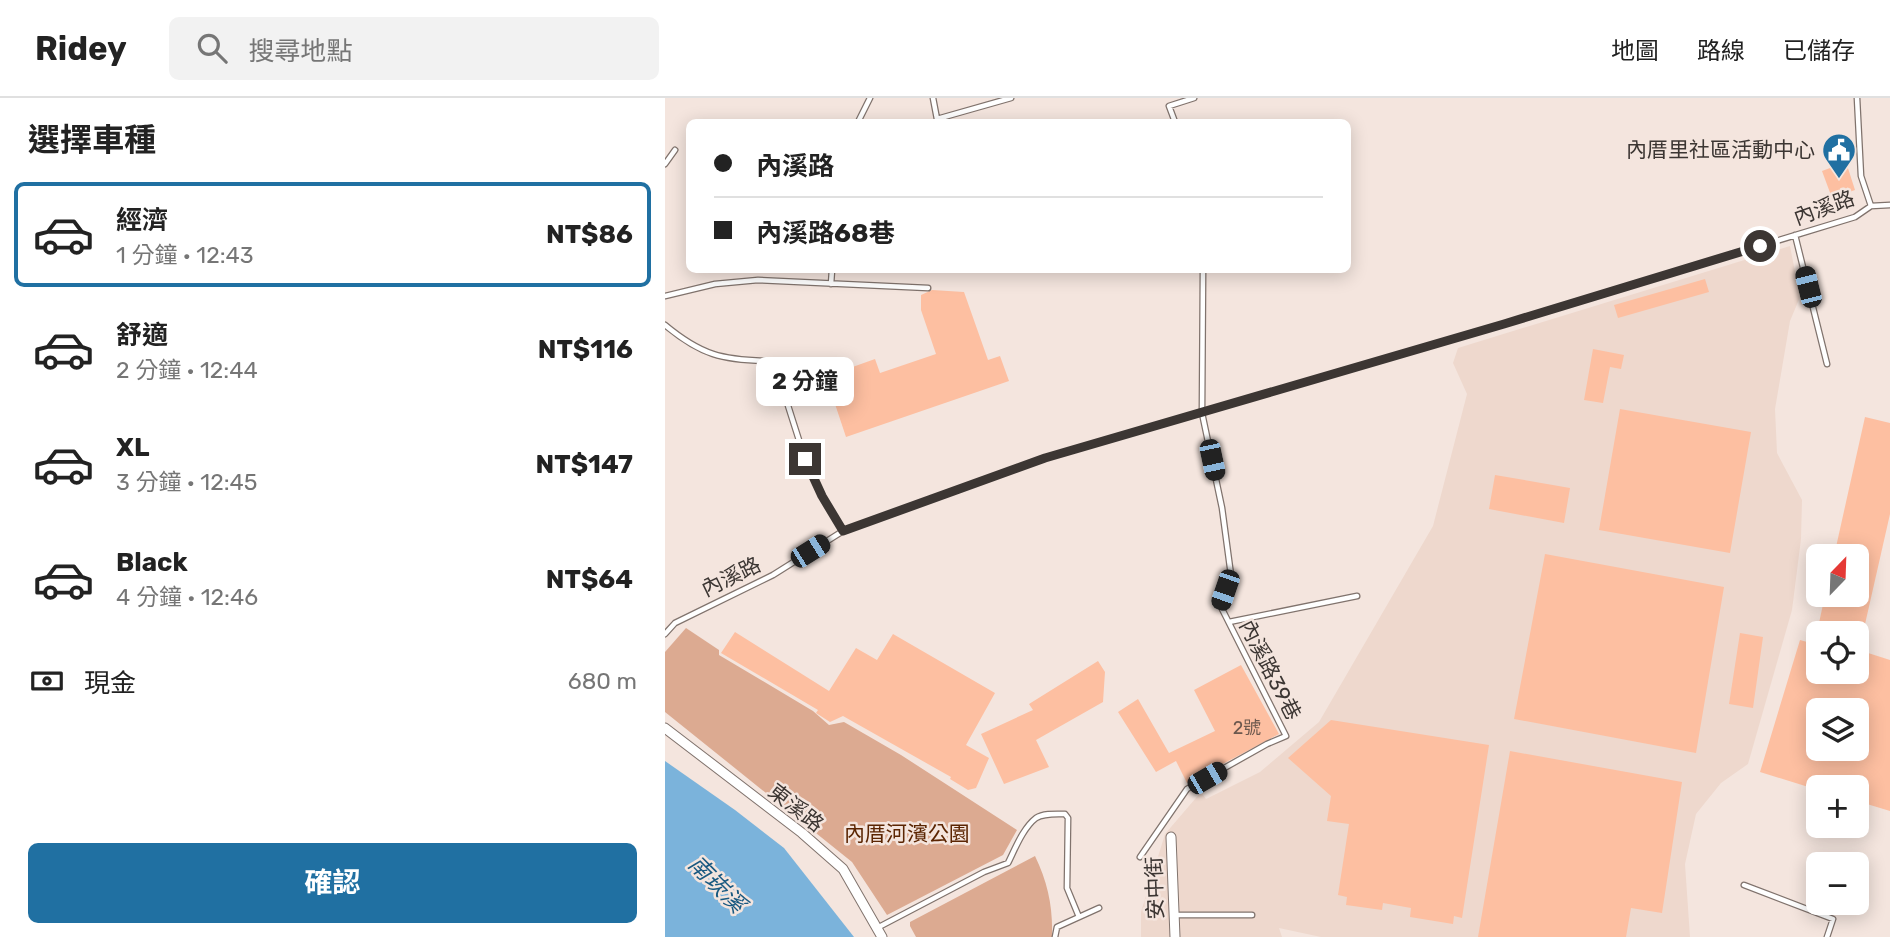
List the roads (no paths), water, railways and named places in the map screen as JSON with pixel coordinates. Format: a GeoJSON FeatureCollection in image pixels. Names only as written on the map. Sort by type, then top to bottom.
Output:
{"type":"FeatureCollection","features":[{"type":"Feature","properties":{"kind":"street","name":"東溪路"},"geometry":{"type":"LineString","coordinates":[[665,727],[843,869],[879,932]]}},
{"type":"Feature","properties":{"kind":"street","name":"安中街"},"geometry":{"type":"LineString","coordinates":[[1171,837],[1175,937]]}},
{"type":"Feature","properties":{"kind":"lane"},"geometry":{"type":"LineString","coordinates":[[860,119],[870,98]]}},
{"type":"Feature","properties":{"kind":"lane"},"geometry":{"type":"LineString","coordinates":[[933,98],[937,119],[1011,98]]}},
{"type":"Feature","properties":{"kind":"lane"},"geometry":{"type":"LineString","coordinates":[[1174,119],[1169,106],[1194,98]]}},
{"type":"Feature","properties":{"kind":"lane"},"geometry":{"type":"LineString","coordinates":[[1857,98],[1861,176],[1871,206]]}},
{"type":"Feature","properties":{"kind":"lane"},"geometry":{"type":"LineString","coordinates":[[665,164],[675,150]]}},
{"type":"Feature","properties":{"kind":"lane","name":"內溪路"},"geometry":{"type":"LineString","coordinates":[[665,634],[675,623],[773,575],[843,531],[1045,458],[1504,324],[1855,216],[1871,206],[1890,205]]}},
{"type":"Feature","properties":{"kind":"lane"},"geometry":{"type":"LineString","coordinates":[[1795,235],[1827,364]]}},
{"type":"Feature","properties":{"kind":"lane"},"geometry":{"type":"LineString","coordinates":[[831,284],[832,273]]}},
{"type":"Feature","properties":{"kind":"lane","name":"內溪路39巷"},"geometry":{"type":"LineString","coordinates":[[1140,857],[1187,789],[1286,736],[1220,605],[1231,575],[1224,521],[1202,413],[1203,273]]}},
{"type":"Feature","properties":{"kind":"lane"},"geometry":{"type":"LineString","coordinates":[[665,296],[715,284],[758,280],[928,288]]}},
{"type":"Feature","properties":{"kind":"lane"},"geometry":{"type":"LineString","coordinates":[[665,325],[685,342],[708,353],[731,360],[768,361],[777,371],[805,459],[822,496],[843,531]]}},
{"type":"Feature","properties":{"kind":"lane"},"geometry":{"type":"LineString","coordinates":[[1229,622],[1357,596]]}},
{"type":"Feature","properties":{"kind":"lane"},"geometry":{"type":"LineString","coordinates":[[879,932],[985,872],[1009,863],[1029,827],[1036,818],[1045,815],[1065,814],[1068,818],[1067,888],[1079,917]]}},
{"type":"Feature","properties":{"kind":"lane"},"geometry":{"type":"LineString","coordinates":[[1744,885],[1833,919],[1827,937]]}},
{"type":"Feature","properties":{"kind":"lane"},"geometry":{"type":"LineString","coordinates":[[1055,937],[1058,927],[1099,908]]}},
{"type":"Feature","properties":{"kind":"lane"},"geometry":{"type":"LineString","coordinates":[[1174,915],[1252,915]]}},
{"type":"Feature","properties":{"kind":"water","name":"南崁溪"},"geometry":{"type":"Polygon","coordinates":[[[665,761],[784,848],[854,937],[665,937],[665,761]]]}},
{"type":"Feature","properties":{"kind":"place","name":"內厝里社區活動中心"},"geometry":{"type":"Point","coordinates":[1839,180]}},
{"type":"Feature","properties":{"kind":"park label","name":"內厝河濱公園"},"geometry":{"type":"Point","coordinates":[907,834]}}]}
